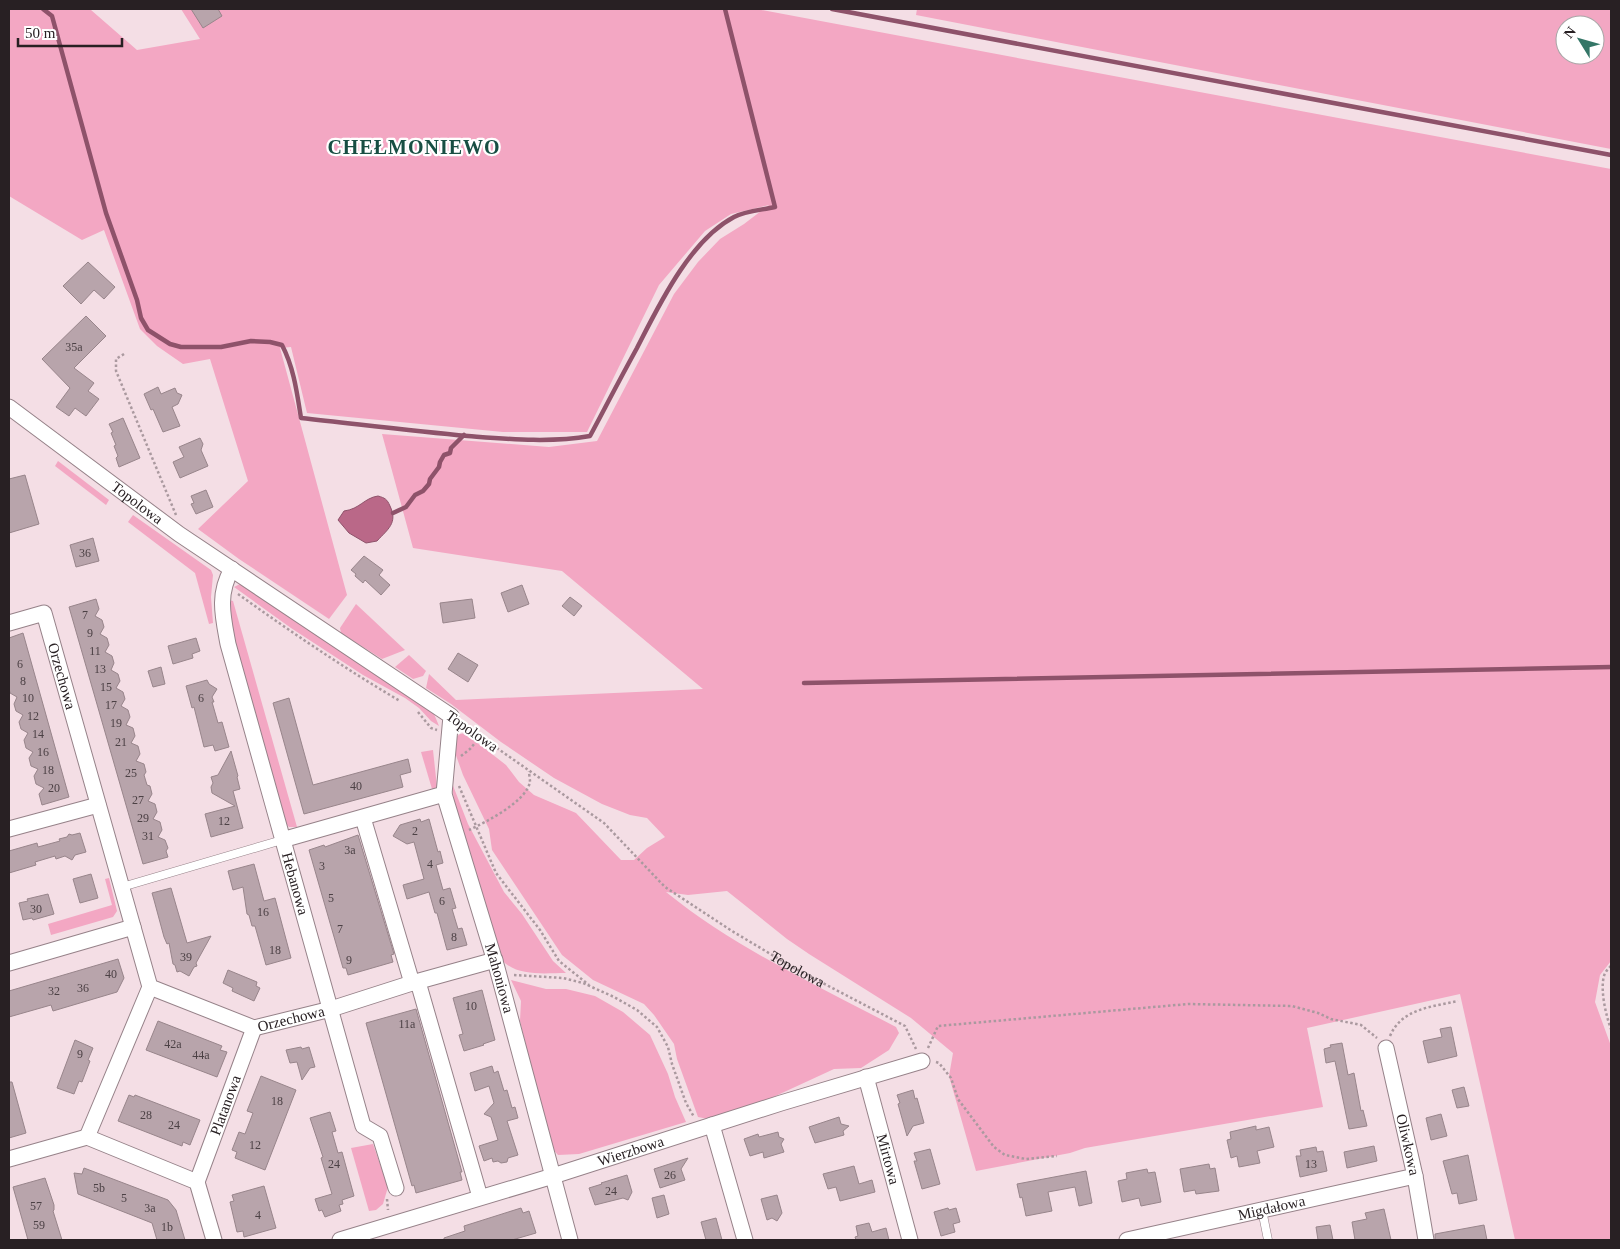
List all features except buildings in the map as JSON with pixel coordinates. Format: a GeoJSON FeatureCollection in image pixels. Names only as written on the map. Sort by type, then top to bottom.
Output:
{"type":"FeatureCollection","features":[{"type":"Feature","properties":{"kind":"street","name":"Topolowa"},"geometry":{"type":"LineString","coordinates":[[9,406],[179,534],[451,716]]}},
{"type":"Feature","properties":{"kind":"street","name":"Hebanowa"},"geometry":{"type":"LineString","coordinates":[[232,569],[224,585],[222,609],[228,644],[363,1126],[380,1136],[396,1188]]}},
{"type":"Feature","properties":{"kind":"street","name":"Orzechowa"},"geometry":{"type":"LineString","coordinates":[[9,623],[44,613],[150,987],[254,1028],[331,1009],[415,983],[496,964]]}},
{"type":"Feature","properties":{"kind":"street","name":"Mahoniowa"},"geometry":{"type":"LineString","coordinates":[[451,716],[444,794],[496,964],[570,1240]]}},
{"type":"Feature","properties":{"kind":"street"},"geometry":{"type":"LineString","coordinates":[[282,840],[444,794]]}},
{"type":"Feature","properties":{"kind":"street"},"geometry":{"type":"LineString","coordinates":[[9,829],[98,805]]}},
{"type":"Feature","properties":{"kind":"street"},"geometry":{"type":"LineString","coordinates":[[363,818],[480,1197]]}},
{"type":"Feature","properties":{"kind":"street"},"geometry":{"type":"LineString","coordinates":[[9,964],[133,927]]}},
{"type":"Feature","properties":{"kind":"street"},"geometry":{"type":"LineString","coordinates":[[87,1136],[150,987]]}},
{"type":"Feature","properties":{"kind":"street","name":"Platanowa"},"geometry":{"type":"LineString","coordinates":[[197,1182],[254,1028]]}},
{"type":"Feature","properties":{"kind":"street","name":"Oliwkowa"},"geometry":{"type":"LineString","coordinates":[[1386,1048],[1415,1176],[1426,1240]]}},
{"type":"Feature","properties":{"kind":"street","name":"Wierzbowa"},"geometry":{"type":"LineString","coordinates":[[340,1240],[922,1061]]}},
{"type":"Feature","properties":{"kind":"street","name":"Mirtowa"},"geometry":{"type":"LineString","coordinates":[[866,1077],[910,1240]]}},
{"type":"Feature","properties":{"kind":"street"},"geometry":{"type":"LineString","coordinates":[[705,1127],[745,1240]]}},
{"type":"Feature","properties":{"kind":"street"},"geometry":{"type":"LineString","coordinates":[[9,1159],[87,1136],[197,1182],[214,1240]]}},
{"type":"Feature","properties":{"kind":"street","name":"Migdałowa"},"geometry":{"type":"LineString","coordinates":[[1127,1240],[1415,1176]]}},
{"type":"Feature","properties":{"kind":"lane"},"geometry":{"type":"LineString","coordinates":[[122,887],[282,840]]}},
{"type":"Feature","properties":{"kind":"lane"},"geometry":{"type":"LineString","coordinates":[[1262,1210],[1268,1240]]}},
{"type":"Feature","properties":{"kind":"path"},"geometry":{"type":"LineString","coordinates":[[124,354],[116,359],[116,371],[175,510],[179,534]]}},
{"type":"Feature","properties":{"kind":"path"},"geometry":{"type":"LineString","coordinates":[[224,585],[297,636],[400,701]]}},
{"type":"Feature","properties":{"kind":"path"},"geometry":{"type":"LineString","coordinates":[[416,710],[430,728],[449,736]]}},
{"type":"Feature","properties":{"kind":"path","name":"Topolowa"},"geometry":{"type":"LineString","coordinates":[[451,716],[604,823],[665,887],[694,907],[794,968],[905,1026],[922,1061]]}},
{"type":"Feature","properties":{"kind":"path"},"geometry":{"type":"LineString","coordinates":[[480,736],[470,749],[460,757],[447,761],[496,873],[540,930],[559,961],[589,985]]}},
{"type":"Feature","properties":{"kind":"path"},"geometry":{"type":"LineString","coordinates":[[457,836],[500,814],[522,797],[530,784],[529,771]]}},
{"type":"Feature","properties":{"kind":"path"},"geometry":{"type":"LineString","coordinates":[[496,964],[508,974],[521,977],[563,978],[589,985],[637,1010],[657,1027],[668,1047],[686,1103],[705,1127]]}},
{"type":"Feature","properties":{"kind":"path"},"geometry":{"type":"LineString","coordinates":[[1611,966],[1605,974],[1603,983],[1604,1002],[1611,1029]]}},
{"type":"Feature","properties":{"kind":"path"},"geometry":{"type":"LineString","coordinates":[[1057,1156],[1026,1159],[1005,1155],[994,1147],[958,1099],[951,1078],[938,1063],[922,1061],[938,1026],[1188,1004],[1292,1006],[1318,1013],[1331,1019],[1361,1025],[1372,1032],[1386,1048],[1393,1030],[1414,1011],[1458,1001]]}},
{"type":"Feature","properties":{"kind":"path"},"geometry":{"type":"LineString","coordinates":[[391,1224],[386,1206],[387,1196],[396,1188]]}},
{"type":"Feature","properties":{"kind":"shaded area"},"geometry":{"type":"Polygon","coordinates":[[[9,9],[91,10],[137,50],[200,39],[181,9],[756,9],[1611,169],[1611,961],[1600,975],[1595,1002],[1611,1046],[1611,1240],[1515,1240],[1460,994],[1307,1028],[1323,1107],[1085,1148],[1070,1153],[976,1171],[949,1076],[953,1053],[911,1018],[787,939],[727,891],[688,895],[666,892],[692,912],[749,949],[896,1027],[899,1033],[889,1050],[861,1068],[834,1069],[758,1104],[708,1119],[698,1117],[677,1059],[674,1044],[654,1015],[644,1004],[593,980],[562,955],[492,850],[489,829],[463,775],[453,747],[455,738],[465,733],[506,765],[519,782],[534,795],[576,813],[621,860],[634,860],[647,848],[665,837],[647,818],[630,815],[602,804],[554,778],[426,688],[429,674],[456,700],[703,689],[562,571],[413,548],[382,434],[549,447],[597,441],[674,294],[698,262],[720,239],[769,205],[731,214],[705,231],[659,285],[587,432],[503,432],[307,413],[291,347],[280,348],[347,595],[329,619],[239,559],[198,529],[248,481],[210,359],[183,364],[157,346],[140,329],[104,230],[82,240],[9,196],[9,9]]]}},
{"type":"Feature","properties":{"kind":"shaded area"},"geometry":{"type":"Polygon","coordinates":[[[917,9],[1611,9],[1611,149],[916,15],[917,9]]]}},
{"type":"Feature","properties":{"kind":"shaded area"},"geometry":{"type":"Polygon","coordinates":[[[58,461],[109,500],[106,505],[55,466],[58,461]]]}},
{"type":"Feature","properties":{"kind":"shaded area"},"geometry":{"type":"Polygon","coordinates":[[[378,496],[386,499],[389,504],[393,517],[391,525],[377,541],[366,543],[349,533],[338,520],[344,511],[378,496]]]}},
{"type":"Feature","properties":{"kind":"shaded area"},"geometry":{"type":"Polygon","coordinates":[[[133,515],[211,570],[213,575],[211,597],[213,623],[209,624],[195,573],[128,522],[133,515]]]}},
{"type":"Feature","properties":{"kind":"shaded area"},"geometry":{"type":"Polygon","coordinates":[[[240,584],[432,709],[439,726],[405,698],[363,675],[291,628],[234,587],[240,584]]]}},
{"type":"Feature","properties":{"kind":"shaded area"},"geometry":{"type":"Polygon","coordinates":[[[229,600],[233,601],[297,827],[289,827],[285,823],[235,646],[229,600]]]}},
{"type":"Feature","properties":{"kind":"shaded area"},"geometry":{"type":"Polygon","coordinates":[[[356,604],[405,650],[382,659],[341,633],[340,628],[356,604]]]}},
{"type":"Feature","properties":{"kind":"shaded area"},"geometry":{"type":"Polygon","coordinates":[[[409,655],[426,671],[423,676],[413,679],[395,667],[409,655]]]}},
{"type":"Feature","properties":{"kind":"shaded area"},"geometry":{"type":"Polygon","coordinates":[[[433,750],[437,787],[432,789],[421,752],[433,750]]]}},
{"type":"Feature","properties":{"kind":"shaded area"},"geometry":{"type":"Polygon","coordinates":[[[452,783],[468,824],[504,892],[522,914],[553,961],[566,973],[523,972],[502,960],[454,802],[452,783]]]}},
{"type":"Feature","properties":{"kind":"shaded area"},"geometry":{"type":"Polygon","coordinates":[[[109,878],[117,911],[113,917],[51,935],[48,924],[112,905],[105,879],[109,878]]]}},
{"type":"Feature","properties":{"kind":"shaded area"},"geometry":{"type":"Polygon","coordinates":[[[511,980],[546,989],[566,989],[595,996],[623,1012],[650,1035],[668,1074],[675,1097],[686,1122],[579,1154],[558,1155],[551,1147],[520,1021],[521,1001],[511,980]]]}},
{"type":"Feature","properties":{"kind":"shaded area"},"geometry":{"type":"Polygon","coordinates":[[[373,1144],[388,1187],[383,1204],[376,1210],[369,1211],[351,1148],[373,1144]]]}},
{"type":"Feature","properties":{"kind":"waterway"},"geometry":{"type":"LineString","coordinates":[[43,9],[52,16],[106,213],[137,300],[141,318],[148,330],[170,344],[181,347],[221,347],[251,341],[282,345],[292,372],[301,418],[468,436],[544,440],[590,436],[655,313],[690,257],[718,227],[734,217],[748,212],[775,207],[725,9]]}},
{"type":"Feature","properties":{"kind":"waterway"},"geometry":{"type":"LineString","coordinates":[[832,9],[1611,155]]}},
{"type":"Feature","properties":{"kind":"waterway"},"geometry":{"type":"LineString","coordinates":[[393,513],[406,507],[415,495],[423,491],[439,467],[444,455],[450,453],[451,448],[464,435]]}},
{"type":"Feature","properties":{"kind":"waterway"},"geometry":{"type":"LineString","coordinates":[[804,683],[1611,667]]}},
{"type":"Feature","properties":{"kind":"district","name":"CHEŁMONIEWO"},"geometry":{"type":"Point","coordinates":[414,147]}}]}
